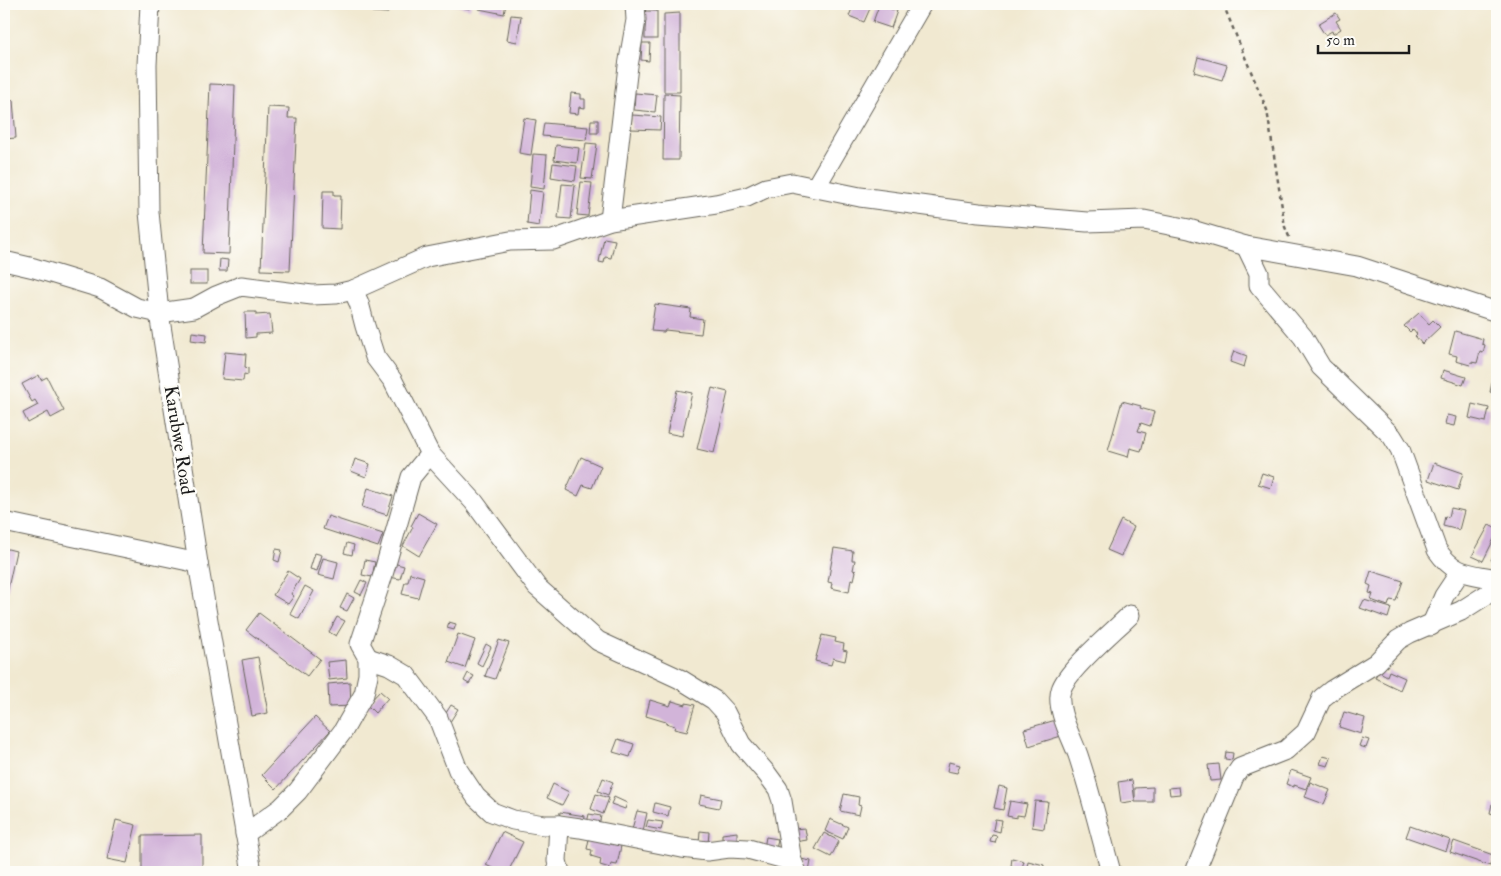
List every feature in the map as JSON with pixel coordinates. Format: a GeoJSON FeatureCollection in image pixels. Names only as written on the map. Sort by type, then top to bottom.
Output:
{"type":"FeatureCollection","features":[{"type":"Feature","properties":{"kind":"street","name":"Karubwe Road"},"geometry":{"type":"LineString","coordinates":[[150,4],[147,65],[149,212],[159,313],[198,563],[252,872]]}},
{"type":"Feature","properties":{"kind":"street"},"geometry":{"type":"LineString","coordinates":[[610,220],[627,75],[636,20],[635,4]]}},
{"type":"Feature","properties":{"kind":"street"},"geometry":{"type":"LineString","coordinates":[[815,188],[922,4]]}},
{"type":"Feature","properties":{"kind":"street"},"geometry":{"type":"LineString","coordinates":[[4,262],[34,268],[100,288],[137,308],[159,313],[194,308],[241,286],[312,294],[336,294],[353,290],[427,257],[510,241],[553,240],[610,220],[716,204],[747,197],[766,188],[792,183],[860,197],[1042,220],[1087,222],[1144,220],[1189,228],[1246,246],[1357,266],[1497,312]]}},
{"type":"Feature","properties":{"kind":"street"},"geometry":{"type":"LineString","coordinates":[[1246,246],[1259,273],[1259,285],[1303,337],[1321,367],[1392,436],[1400,449],[1437,550],[1445,561],[1460,572],[1497,579]]}},
{"type":"Feature","properties":{"kind":"street"},"geometry":{"type":"LineString","coordinates":[[353,290],[359,303],[375,356],[393,380],[430,454],[474,502],[537,588],[598,641],[680,679],[714,700],[725,712],[741,744],[778,789],[782,801],[794,867]]}},
{"type":"Feature","properties":{"kind":"street"},"geometry":{"type":"LineString","coordinates":[[245,834],[281,808],[298,791],[342,731],[364,694],[368,674],[368,658],[360,644],[382,578],[411,477],[430,454]]}},
{"type":"Feature","properties":{"kind":"street"},"geometry":{"type":"LineString","coordinates":[[4,522],[198,563]]}},
{"type":"Feature","properties":{"kind":"street"},"geometry":{"type":"LineString","coordinates":[[1431,626],[1444,596],[1460,572]]}},
{"type":"Feature","properties":{"kind":"street"},"geometry":{"type":"LineString","coordinates":[[1195,872],[1234,777],[1240,768],[1286,750],[1306,732],[1322,698],[1376,663],[1398,640],[1461,611],[1497,588]]}},
{"type":"Feature","properties":{"kind":"street"},"geometry":{"type":"LineString","coordinates":[[1111,872],[1078,755],[1064,718],[1060,703],[1060,692],[1065,680],[1130,615]]}},
{"type":"Feature","properties":{"kind":"street"},"geometry":{"type":"LineString","coordinates":[[368,658],[389,665],[406,675],[438,718],[458,770],[476,797],[492,812],[514,820],[544,825],[559,825],[682,848],[707,851],[728,848],[748,849],[794,867]]}},
{"type":"Feature","properties":{"kind":"street"},"geometry":{"type":"LineString","coordinates":[[559,825],[557,861],[560,872]]}},
{"type":"Feature","properties":{"kind":"path"},"geometry":{"type":"LineString","coordinates":[[1222,4],[1267,110],[1286,226],[1294,254]]}},
{"type":"Feature","properties":{"kind":"building"},"geometry":{"type":"Polygon","coordinates":[[[372,4],[389,4],[388,13],[372,12],[372,4]]]}},
{"type":"Feature","properties":{"kind":"building"},"geometry":{"type":"Polygon","coordinates":[[[449,4],[471,4],[470,9],[449,4]]]}},
{"type":"Feature","properties":{"kind":"building"},"geometry":{"type":"Polygon","coordinates":[[[480,4],[506,4],[504,14],[479,9],[480,4]]]}},
{"type":"Feature","properties":{"kind":"building"},"geometry":{"type":"Polygon","coordinates":[[[854,4],[872,4],[864,22],[849,16],[854,4]]]}},
{"type":"Feature","properties":{"kind":"building"},"geometry":{"type":"Polygon","coordinates":[[[879,5],[897,11],[891,28],[873,22],[879,5]]]}},
{"type":"Feature","properties":{"kind":"building"},"geometry":{"type":"Polygon","coordinates":[[[645,11],[657,11],[657,39],[645,39],[645,11]]]}},
{"type":"Feature","properties":{"kind":"building"},"geometry":{"type":"Polygon","coordinates":[[[680,13],[680,92],[664,92],[664,14],[680,13]]]}},
{"type":"Feature","properties":{"kind":"building"},"geometry":{"type":"Polygon","coordinates":[[[1336,13],[1340,19],[1336,21],[1341,29],[1333,34],[1332,31],[1325,35],[1318,24],[1336,13]]]}},
{"type":"Feature","properties":{"kind":"building"},"geometry":{"type":"Polygon","coordinates":[[[511,15],[521,16],[517,42],[507,40],[511,15]]]}},
{"type":"Feature","properties":{"kind":"building"},"geometry":{"type":"Polygon","coordinates":[[[642,43],[650,43],[649,61],[641,60],[642,43]]]}},
{"type":"Feature","properties":{"kind":"building"},"geometry":{"type":"Polygon","coordinates":[[[1198,57],[1227,65],[1222,80],[1194,72],[1198,57]]]}},
{"type":"Feature","properties":{"kind":"building"},"geometry":{"type":"Polygon","coordinates":[[[210,84],[235,85],[229,254],[203,253],[210,84]]]}},
{"type":"Feature","properties":{"kind":"building"},"geometry":{"type":"Polygon","coordinates":[[[571,93],[581,94],[581,99],[585,99],[585,108],[579,107],[578,114],[569,113],[571,93]]]}},
{"type":"Feature","properties":{"kind":"building"},"geometry":{"type":"Polygon","coordinates":[[[635,93],[657,95],[655,112],[634,110],[635,93]]]}},
{"type":"Feature","properties":{"kind":"building"},"geometry":{"type":"Polygon","coordinates":[[[664,94],[680,95],[679,160],[663,160],[664,94]]]}},
{"type":"Feature","properties":{"kind":"building"},"geometry":{"type":"Polygon","coordinates":[[[13,100],[16,138],[4,139],[4,101],[13,100]]]}},
{"type":"Feature","properties":{"kind":"building"},"geometry":{"type":"Polygon","coordinates":[[[268,107],[289,108],[288,118],[297,118],[290,271],[261,270],[268,107]]]}},
{"type":"Feature","properties":{"kind":"building"},"geometry":{"type":"Polygon","coordinates":[[[632,115],[661,117],[660,130],[631,129],[632,115]]]}},
{"type":"Feature","properties":{"kind":"building"},"geometry":{"type":"Polygon","coordinates":[[[524,118],[536,120],[531,155],[519,153],[524,118]]]}},
{"type":"Feature","properties":{"kind":"building"},"geometry":{"type":"Polygon","coordinates":[[[591,120],[598,120],[598,133],[590,133],[591,120]]]}},
{"type":"Feature","properties":{"kind":"building"},"geometry":{"type":"Polygon","coordinates":[[[544,123],[588,127],[586,140],[542,136],[544,123]]]}},
{"type":"Feature","properties":{"kind":"building"},"geometry":{"type":"Polygon","coordinates":[[[586,143],[597,144],[592,179],[581,178],[586,143]]]}},
{"type":"Feature","properties":{"kind":"building"},"geometry":{"type":"Polygon","coordinates":[[[556,145],[579,148],[577,163],[554,160],[556,145]]]}},
{"type":"Feature","properties":{"kind":"building"},"geometry":{"type":"Polygon","coordinates":[[[533,154],[547,155],[544,189],[530,187],[533,154]]]}},
{"type":"Feature","properties":{"kind":"building"},"geometry":{"type":"Polygon","coordinates":[[[553,163],[577,166],[575,181],[551,177],[553,163]]]}},
{"type":"Feature","properties":{"kind":"building"},"geometry":{"type":"Polygon","coordinates":[[[581,182],[592,183],[588,216],[577,215],[581,182]]]}},
{"type":"Feature","properties":{"kind":"building"},"geometry":{"type":"Polygon","coordinates":[[[562,184],[575,185],[571,219],[558,218],[562,184]]]}},
{"type":"Feature","properties":{"kind":"building"},"geometry":{"type":"Polygon","coordinates":[[[530,190],[543,192],[539,226],[527,224],[530,190]]]}},
{"type":"Feature","properties":{"kind":"building"},"geometry":{"type":"Polygon","coordinates":[[[323,191],[334,191],[334,195],[341,195],[340,229],[322,228],[323,191]]]}},
{"type":"Feature","properties":{"kind":"building"},"geometry":{"type":"Polygon","coordinates":[[[604,238],[615,240],[611,258],[605,257],[604,263],[599,262],[604,238]]]}},
{"type":"Feature","properties":{"kind":"building"},"geometry":{"type":"Polygon","coordinates":[[[220,259],[228,260],[227,271],[219,271],[220,259]]]}},
{"type":"Feature","properties":{"kind":"building"},"geometry":{"type":"Polygon","coordinates":[[[190,271],[207,271],[207,284],[190,284],[190,271]]]}},
{"type":"Feature","properties":{"kind":"building"},"geometry":{"type":"Polygon","coordinates":[[[655,304],[691,309],[690,317],[703,319],[701,334],[665,330],[664,332],[651,331],[655,304]]]}},
{"type":"Feature","properties":{"kind":"building"},"geometry":{"type":"Polygon","coordinates":[[[245,312],[256,312],[256,315],[270,314],[272,333],[256,334],[256,337],[246,338],[245,312]]]}},
{"type":"Feature","properties":{"kind":"building"},"geometry":{"type":"Polygon","coordinates":[[[1419,313],[1429,324],[1433,320],[1440,327],[1422,344],[1415,336],[1417,334],[1413,329],[1410,332],[1404,326],[1419,313]]]}},
{"type":"Feature","properties":{"kind":"building"},"geometry":{"type":"Polygon","coordinates":[[[1455,331],[1483,339],[1482,344],[1485,345],[1483,353],[1480,352],[1477,363],[1471,362],[1470,365],[1456,361],[1457,356],[1449,354],[1455,331]]]}},
{"type":"Feature","properties":{"kind":"building"},"geometry":{"type":"Polygon","coordinates":[[[192,332],[207,334],[206,342],[191,340],[192,332]]]}},
{"type":"Feature","properties":{"kind":"building"},"geometry":{"type":"Polygon","coordinates":[[[1234,351],[1247,356],[1244,367],[1230,362],[1234,351]]]}},
{"type":"Feature","properties":{"kind":"building"},"geometry":{"type":"Polygon","coordinates":[[[225,352],[246,354],[245,367],[248,368],[248,375],[244,374],[243,381],[222,379],[225,352]]]}},
{"type":"Feature","properties":{"kind":"building"},"geometry":{"type":"Polygon","coordinates":[[[1497,365],[1497,394],[1490,392],[1497,365]]]}},
{"type":"Feature","properties":{"kind":"building"},"geometry":{"type":"Polygon","coordinates":[[[1443,370],[1466,377],[1463,385],[1441,378],[1443,370]]]}},
{"type":"Feature","properties":{"kind":"building"},"geometry":{"type":"Polygon","coordinates":[[[39,375],[41,380],[47,377],[64,411],[51,418],[48,412],[28,423],[23,413],[38,405],[35,400],[32,402],[22,384],[39,375]]]}},
{"type":"Feature","properties":{"kind":"building"},"geometry":{"type":"Polygon","coordinates":[[[712,388],[728,392],[714,453],[697,449],[712,388]]]}},
{"type":"Feature","properties":{"kind":"building"},"geometry":{"type":"Polygon","coordinates":[[[677,390],[692,393],[682,436],[667,433],[677,390]]]}},
{"type":"Feature","properties":{"kind":"building"},"geometry":{"type":"Polygon","coordinates":[[[1122,401],[1154,412],[1150,426],[1141,423],[1138,431],[1146,433],[1141,451],[1130,448],[1128,457],[1108,451],[1122,401]]]}},
{"type":"Feature","properties":{"kind":"building"},"geometry":{"type":"Polygon","coordinates":[[[1472,404],[1489,408],[1486,422],[1469,418],[1472,404]]]}},
{"type":"Feature","properties":{"kind":"building"},"geometry":{"type":"Polygon","coordinates":[[[1447,415],[1456,417],[1454,426],[1445,424],[1447,415]]]}},
{"type":"Feature","properties":{"kind":"building"},"geometry":{"type":"Polygon","coordinates":[[[581,457],[601,466],[592,488],[583,485],[578,496],[566,490],[581,457]]]}},
{"type":"Feature","properties":{"kind":"building"},"geometry":{"type":"Polygon","coordinates":[[[355,459],[370,464],[366,477],[351,471],[355,459]]]}},
{"type":"Feature","properties":{"kind":"building"},"geometry":{"type":"Polygon","coordinates":[[[1434,463],[1463,473],[1458,490],[1428,480],[1434,463]]]}},
{"type":"Feature","properties":{"kind":"building"},"geometry":{"type":"Polygon","coordinates":[[[1262,473],[1274,477],[1271,488],[1258,484],[1262,473]]]}},
{"type":"Feature","properties":{"kind":"building"},"geometry":{"type":"Polygon","coordinates":[[[368,488],[393,496],[387,515],[362,507],[368,488]]]}},
{"type":"Feature","properties":{"kind":"building"},"geometry":{"type":"Polygon","coordinates":[[[1451,508],[1464,511],[1459,530],[1443,526],[1445,516],[1449,517],[1451,508]]]}},
{"type":"Feature","properties":{"kind":"building"},"geometry":{"type":"Polygon","coordinates":[[[418,513],[437,524],[419,556],[403,546],[418,513]]]}},
{"type":"Feature","properties":{"kind":"building"},"geometry":{"type":"Polygon","coordinates":[[[328,516],[383,534],[378,547],[323,529],[328,516]]]}},
{"type":"Feature","properties":{"kind":"building"},"geometry":{"type":"Polygon","coordinates":[[[1121,520],[1134,527],[1121,556],[1107,550],[1121,520]]]}},
{"type":"Feature","properties":{"kind":"building"},"geometry":{"type":"Polygon","coordinates":[[[1489,525],[1497,529],[1497,533],[1483,561],[1472,556],[1489,525]]]}},
{"type":"Feature","properties":{"kind":"building"},"geometry":{"type":"Polygon","coordinates":[[[347,543],[354,545],[352,555],[344,553],[347,543]]]}},
{"type":"Feature","properties":{"kind":"building"},"geometry":{"type":"Polygon","coordinates":[[[4,548],[16,551],[5,602],[4,602],[4,548]]]}},
{"type":"Feature","properties":{"kind":"building"},"geometry":{"type":"Polygon","coordinates":[[[834,548],[853,551],[852,560],[855,560],[853,570],[856,571],[854,580],[851,579],[849,592],[831,588],[832,583],[828,582],[834,548]]]}},
{"type":"Feature","properties":{"kind":"building"},"geometry":{"type":"Polygon","coordinates":[[[276,549],[282,550],[279,562],[274,560],[276,549]]]}},
{"type":"Feature","properties":{"kind":"building"},"geometry":{"type":"Polygon","coordinates":[[[1497,549],[1497,563],[1491,560],[1497,549]]]}},
{"type":"Feature","properties":{"kind":"building"},"geometry":{"type":"Polygon","coordinates":[[[315,553],[322,555],[317,571],[310,569],[315,553]]]}},
{"type":"Feature","properties":{"kind":"building"},"geometry":{"type":"Polygon","coordinates":[[[323,558],[338,562],[334,579],[318,575],[323,558]]]}},
{"type":"Feature","properties":{"kind":"building"},"geometry":{"type":"Polygon","coordinates":[[[365,560],[375,562],[372,577],[362,575],[365,560]]]}},
{"type":"Feature","properties":{"kind":"building"},"geometry":{"type":"Polygon","coordinates":[[[393,563],[404,566],[400,579],[389,577],[393,563]]]}},
{"type":"Feature","properties":{"kind":"building"},"geometry":{"type":"Polygon","coordinates":[[[288,571],[300,579],[291,594],[294,596],[288,604],[273,595],[288,571]]]}},
{"type":"Feature","properties":{"kind":"building"},"geometry":{"type":"Polygon","coordinates":[[[1371,571],[1403,581],[1396,601],[1390,600],[1388,606],[1371,600],[1373,594],[1369,593],[1371,586],[1367,584],[1371,571]]]}},
{"type":"Feature","properties":{"kind":"building"},"geometry":{"type":"Polygon","coordinates":[[[410,573],[424,577],[418,598],[402,594],[410,573]]]}},
{"type":"Feature","properties":{"kind":"building"},"geometry":{"type":"Polygon","coordinates":[[[361,580],[367,583],[361,595],[355,592],[361,580]]]}},
{"type":"Feature","properties":{"kind":"building"},"geometry":{"type":"Polygon","coordinates":[[[305,586],[314,591],[299,619],[290,614],[305,586]]]}},
{"type":"Feature","properties":{"kind":"building"},"geometry":{"type":"Polygon","coordinates":[[[347,594],[354,598],[347,611],[340,608],[347,594]]]}},
{"type":"Feature","properties":{"kind":"building"},"geometry":{"type":"Polygon","coordinates":[[[1364,600],[1391,608],[1388,618],[1360,608],[1364,600]]]}},
{"type":"Feature","properties":{"kind":"building"},"geometry":{"type":"Polygon","coordinates":[[[259,613],[320,659],[307,676],[246,630],[259,613]]]}},
{"type":"Feature","properties":{"kind":"building"},"geometry":{"type":"Polygon","coordinates":[[[337,617],[345,621],[336,636],[329,632],[337,617]]]}},
{"type":"Feature","properties":{"kind":"building"},"geometry":{"type":"Polygon","coordinates":[[[449,622],[456,624],[454,630],[447,628],[449,622]]]}},
{"type":"Feature","properties":{"kind":"building"},"geometry":{"type":"Polygon","coordinates":[[[458,634],[475,640],[465,668],[448,662],[458,634]]]}},
{"type":"Feature","properties":{"kind":"building"},"geometry":{"type":"Polygon","coordinates":[[[822,635],[836,638],[835,642],[844,644],[843,650],[847,651],[845,661],[833,658],[831,665],[815,661],[822,635]]]}},
{"type":"Feature","properties":{"kind":"building"},"geometry":{"type":"Polygon","coordinates":[[[499,640],[509,643],[495,679],[485,676],[499,640]]]}},
{"type":"Feature","properties":{"kind":"building"},"geometry":{"type":"Polygon","coordinates":[[[486,644],[491,647],[482,666],[477,663],[486,644]]]}},
{"type":"Feature","properties":{"kind":"building"},"geometry":{"type":"Polygon","coordinates":[[[258,657],[268,713],[252,716],[242,660],[258,657]]]}},
{"type":"Feature","properties":{"kind":"building"},"geometry":{"type":"Polygon","coordinates":[[[346,660],[347,678],[329,680],[327,662],[346,660]]]}},
{"type":"Feature","properties":{"kind":"building"},"geometry":{"type":"Polygon","coordinates":[[[1378,671],[1387,676],[1389,671],[1405,678],[1400,690],[1375,678],[1378,671]]]}},
{"type":"Feature","properties":{"kind":"building"},"geometry":{"type":"Polygon","coordinates":[[[468,673],[474,676],[469,684],[464,681],[468,673]]]}},
{"type":"Feature","properties":{"kind":"building"},"geometry":{"type":"Polygon","coordinates":[[[350,682],[351,706],[329,707],[328,684],[350,682]]]}},
{"type":"Feature","properties":{"kind":"building"},"geometry":{"type":"Polygon","coordinates":[[[380,691],[388,698],[375,713],[367,705],[380,691]]]}},
{"type":"Feature","properties":{"kind":"building"},"geometry":{"type":"Polygon","coordinates":[[[650,700],[670,706],[672,701],[686,705],[686,703],[695,705],[687,732],[674,729],[675,726],[646,716],[650,700]]]}},
{"type":"Feature","properties":{"kind":"building"},"geometry":{"type":"Polygon","coordinates":[[[451,705],[458,709],[448,725],[441,721],[451,705]]]}},
{"type":"Feature","properties":{"kind":"building"},"geometry":{"type":"Polygon","coordinates":[[[1344,712],[1365,718],[1361,734],[1339,727],[1344,712]]]}},
{"type":"Feature","properties":{"kind":"building"},"geometry":{"type":"Polygon","coordinates":[[[315,717],[330,731],[276,789],[262,775],[315,717]]]}},
{"type":"Feature","properties":{"kind":"building"},"geometry":{"type":"Polygon","coordinates":[[[1056,720],[1061,736],[1029,746],[1024,729],[1056,720]]]}},
{"type":"Feature","properties":{"kind":"building"},"geometry":{"type":"Polygon","coordinates":[[[1362,738],[1369,740],[1366,748],[1359,746],[1362,738]]]}},
{"type":"Feature","properties":{"kind":"building"},"geometry":{"type":"Polygon","coordinates":[[[618,739],[634,744],[630,757],[613,752],[618,739]]]}},
{"type":"Feature","properties":{"kind":"building"},"geometry":{"type":"Polygon","coordinates":[[[1226,752],[1233,753],[1232,760],[1225,759],[1226,752]]]}},
{"type":"Feature","properties":{"kind":"building"},"geometry":{"type":"Polygon","coordinates":[[[1323,756],[1331,758],[1328,766],[1320,764],[1323,756]]]}},
{"type":"Feature","properties":{"kind":"building"},"geometry":{"type":"Polygon","coordinates":[[[949,762],[960,765],[957,773],[947,771],[949,762]]]}},
{"type":"Feature","properties":{"kind":"building"},"geometry":{"type":"Polygon","coordinates":[[[1219,764],[1221,780],[1210,781],[1208,765],[1219,764]]]}},
{"type":"Feature","properties":{"kind":"building"},"geometry":{"type":"Polygon","coordinates":[[[1291,770],[1311,777],[1306,789],[1286,784],[1291,770]]]}},
{"type":"Feature","properties":{"kind":"building"},"geometry":{"type":"Polygon","coordinates":[[[603,778],[613,782],[608,795],[598,791],[603,778]]]}},
{"type":"Feature","properties":{"kind":"building"},"geometry":{"type":"Polygon","coordinates":[[[1132,780],[1135,801],[1121,803],[1118,782],[1132,780]]]}},
{"type":"Feature","properties":{"kind":"building"},"geometry":{"type":"Polygon","coordinates":[[[1310,782],[1330,790],[1324,804],[1305,797],[1310,782]]]}},
{"type":"Feature","properties":{"kind":"building"},"geometry":{"type":"Polygon","coordinates":[[[553,784],[569,792],[562,805],[547,798],[553,784]]]}},
{"type":"Feature","properties":{"kind":"building"},"geometry":{"type":"Polygon","coordinates":[[[999,786],[1007,788],[1003,810],[994,808],[999,786]]]}},
{"type":"Feature","properties":{"kind":"building"},"geometry":{"type":"Polygon","coordinates":[[[1153,787],[1153,802],[1135,802],[1135,788],[1153,787]]]}},
{"type":"Feature","properties":{"kind":"building"},"geometry":{"type":"Polygon","coordinates":[[[1179,787],[1180,794],[1170,795],[1169,788],[1179,787]]]}},
{"type":"Feature","properties":{"kind":"building"},"geometry":{"type":"Polygon","coordinates":[[[596,794],[609,798],[603,814],[591,809],[596,794]]]}},
{"type":"Feature","properties":{"kind":"building"},"geometry":{"type":"Polygon","coordinates":[[[844,794],[859,797],[858,805],[861,806],[859,815],[840,811],[844,794]]]}},
{"type":"Feature","properties":{"kind":"building"},"geometry":{"type":"Polygon","coordinates":[[[701,795],[721,799],[719,808],[699,804],[701,795]]]}},
{"type":"Feature","properties":{"kind":"building"},"geometry":{"type":"Polygon","coordinates":[[[614,797],[627,803],[625,809],[611,804],[614,797]]]}},
{"type":"Feature","properties":{"kind":"building"},"geometry":{"type":"Polygon","coordinates":[[[1010,801],[1027,804],[1024,816],[1017,815],[1017,818],[1007,816],[1010,801]]]}},
{"type":"Feature","properties":{"kind":"building"},"geometry":{"type":"Polygon","coordinates":[[[1035,801],[1048,802],[1044,829],[1032,827],[1035,801]]]}},
{"type":"Feature","properties":{"kind":"building"},"geometry":{"type":"Polygon","coordinates":[[[655,803],[670,807],[668,816],[653,812],[655,803]]]}},
{"type":"Feature","properties":{"kind":"building"},"geometry":{"type":"Polygon","coordinates":[[[1492,804],[1497,806],[1497,815],[1490,813],[1492,804]]]}},
{"type":"Feature","properties":{"kind":"building"},"geometry":{"type":"Polygon","coordinates":[[[637,811],[647,813],[643,831],[632,829],[637,811]]]}},
{"type":"Feature","properties":{"kind":"building"},"geometry":{"type":"Polygon","coordinates":[[[560,812],[585,816],[584,824],[559,820],[560,812]]]}},
{"type":"Feature","properties":{"kind":"building"},"geometry":{"type":"Polygon","coordinates":[[[589,814],[601,816],[599,825],[587,823],[589,814]]]}},
{"type":"Feature","properties":{"kind":"building"},"geometry":{"type":"Polygon","coordinates":[[[830,819],[848,827],[843,839],[825,831],[830,819]]]}},
{"type":"Feature","properties":{"kind":"building"},"geometry":{"type":"Polygon","coordinates":[[[995,819],[1002,820],[1000,832],[993,830],[995,819]]]}},
{"type":"Feature","properties":{"kind":"building"},"geometry":{"type":"Polygon","coordinates":[[[116,820],[136,825],[127,863],[107,859],[116,820]]]}},
{"type":"Feature","properties":{"kind":"building"},"geometry":{"type":"Polygon","coordinates":[[[648,820],[663,822],[661,830],[646,827],[648,820]]]}},
{"type":"Feature","properties":{"kind":"building"},"geometry":{"type":"Polygon","coordinates":[[[1410,826],[1450,840],[1446,851],[1406,837],[1410,826]]]}},
{"type":"Feature","properties":{"kind":"building"},"geometry":{"type":"Polygon","coordinates":[[[805,828],[807,840],[795,842],[793,829],[805,828]]]}},
{"type":"Feature","properties":{"kind":"building"},"geometry":{"type":"Polygon","coordinates":[[[700,831],[709,832],[708,844],[699,844],[700,831]]]}},
{"type":"Feature","properties":{"kind":"building"},"geometry":{"type":"Polygon","coordinates":[[[502,832],[523,842],[508,872],[500,872],[486,865],[502,832]]]}},
{"type":"Feature","properties":{"kind":"building"},"geometry":{"type":"Polygon","coordinates":[[[737,832],[737,841],[722,842],[722,834],[737,832]]]}},
{"type":"Feature","properties":{"kind":"building"},"geometry":{"type":"Polygon","coordinates":[[[824,833],[839,841],[831,857],[815,849],[824,833]]]}},
{"type":"Feature","properties":{"kind":"building"},"geometry":{"type":"Polygon","coordinates":[[[202,835],[202,872],[142,872],[142,836],[202,835]]]}},
{"type":"Feature","properties":{"kind":"building"},"geometry":{"type":"Polygon","coordinates":[[[992,835],[997,836],[995,843],[990,842],[992,835]]]}},
{"type":"Feature","properties":{"kind":"building"},"geometry":{"type":"Polygon","coordinates":[[[766,837],[778,839],[776,850],[764,848],[766,837]]]}},
{"type":"Feature","properties":{"kind":"building"},"geometry":{"type":"Polygon","coordinates":[[[589,839],[621,846],[617,865],[611,864],[610,868],[600,865],[601,859],[591,856],[592,850],[587,849],[589,839]]]}},
{"type":"Feature","properties":{"kind":"building"},"geometry":{"type":"Polygon","coordinates":[[[1454,841],[1493,855],[1490,866],[1450,852],[1454,841]]]}},
{"type":"Feature","properties":{"kind":"building"},"geometry":{"type":"Polygon","coordinates":[[[1012,858],[1024,861],[1022,868],[1011,866],[1012,858]]]}},
{"type":"Feature","properties":{"kind":"building"},"geometry":{"type":"Polygon","coordinates":[[[801,859],[811,861],[809,872],[800,872],[801,859]]]}},
{"type":"Feature","properties":{"kind":"building"},"geometry":{"type":"Polygon","coordinates":[[[1028,861],[1044,865],[1043,872],[1026,872],[1028,861]]]}}]}
